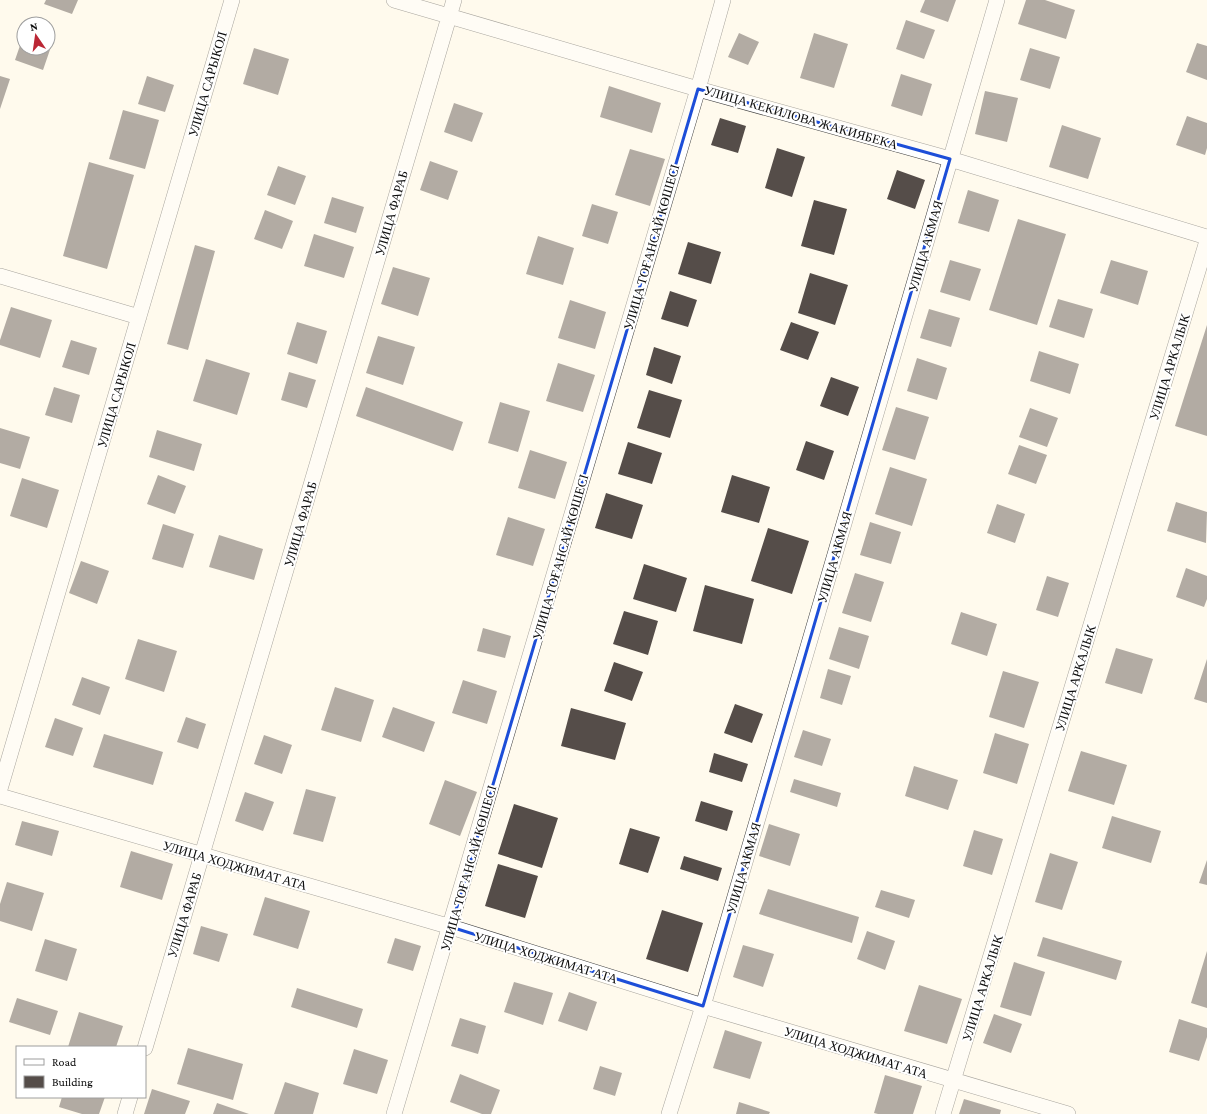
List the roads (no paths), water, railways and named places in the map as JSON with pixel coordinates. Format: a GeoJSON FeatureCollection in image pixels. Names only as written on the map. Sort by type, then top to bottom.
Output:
{"type":"FeatureCollection","features":[{"type":"Feature","properties":{"kind":"street","name":"УЛИЦА САРЫКОЛ"},"geometry":{"type":"LineString","coordinates":[[0,789],[232,0]]}},
{"type":"Feature","properties":{"kind":"street","name":"УЛИЦА КЕКИЛОВА ЖАКИЯБЕКА"},"geometry":{"type":"LineString","coordinates":[[394,0],[698,89],[950,159],[1207,237]]}},
{"type":"Feature","properties":{"kind":"street","name":"УЛИЦА ФАРАБ"},"geometry":{"type":"LineString","coordinates":[[146,1046],[454,0]]}},
{"type":"Feature","properties":{"kind":"street","name":"УЛИЦА ТОҒАНСАЙ КӨШЕСІ"},"geometry":{"type":"LineString","coordinates":[[394,1114],[451,927],[723,0]]}},
{"type":"Feature","properties":{"kind":"street","name":"УЛИЦА АКМАЯ"},"geometry":{"type":"LineString","coordinates":[[669,1114],[703,1006],[997,0]]}},
{"type":"Feature","properties":{"kind":"street","name":"УЛИЦА АРКАЛЫК"},"geometry":{"type":"LineString","coordinates":[[943,1114],[1207,241]]}},
{"type":"Feature","properties":{"kind":"street"},"geometry":{"type":"LineString","coordinates":[[0,276],[139,317]]}},
{"type":"Feature","properties":{"kind":"street","name":"УЛИЦА ХОДЖИМАТ АТА"},"geometry":{"type":"LineString","coordinates":[[0,796],[202,856],[451,927],[703,1006],[1068,1114]]}},
{"type":"Feature","properties":{"kind":"street"},"geometry":{"type":"LineString","coordinates":[[125,1114],[130,1098]]}}]}
